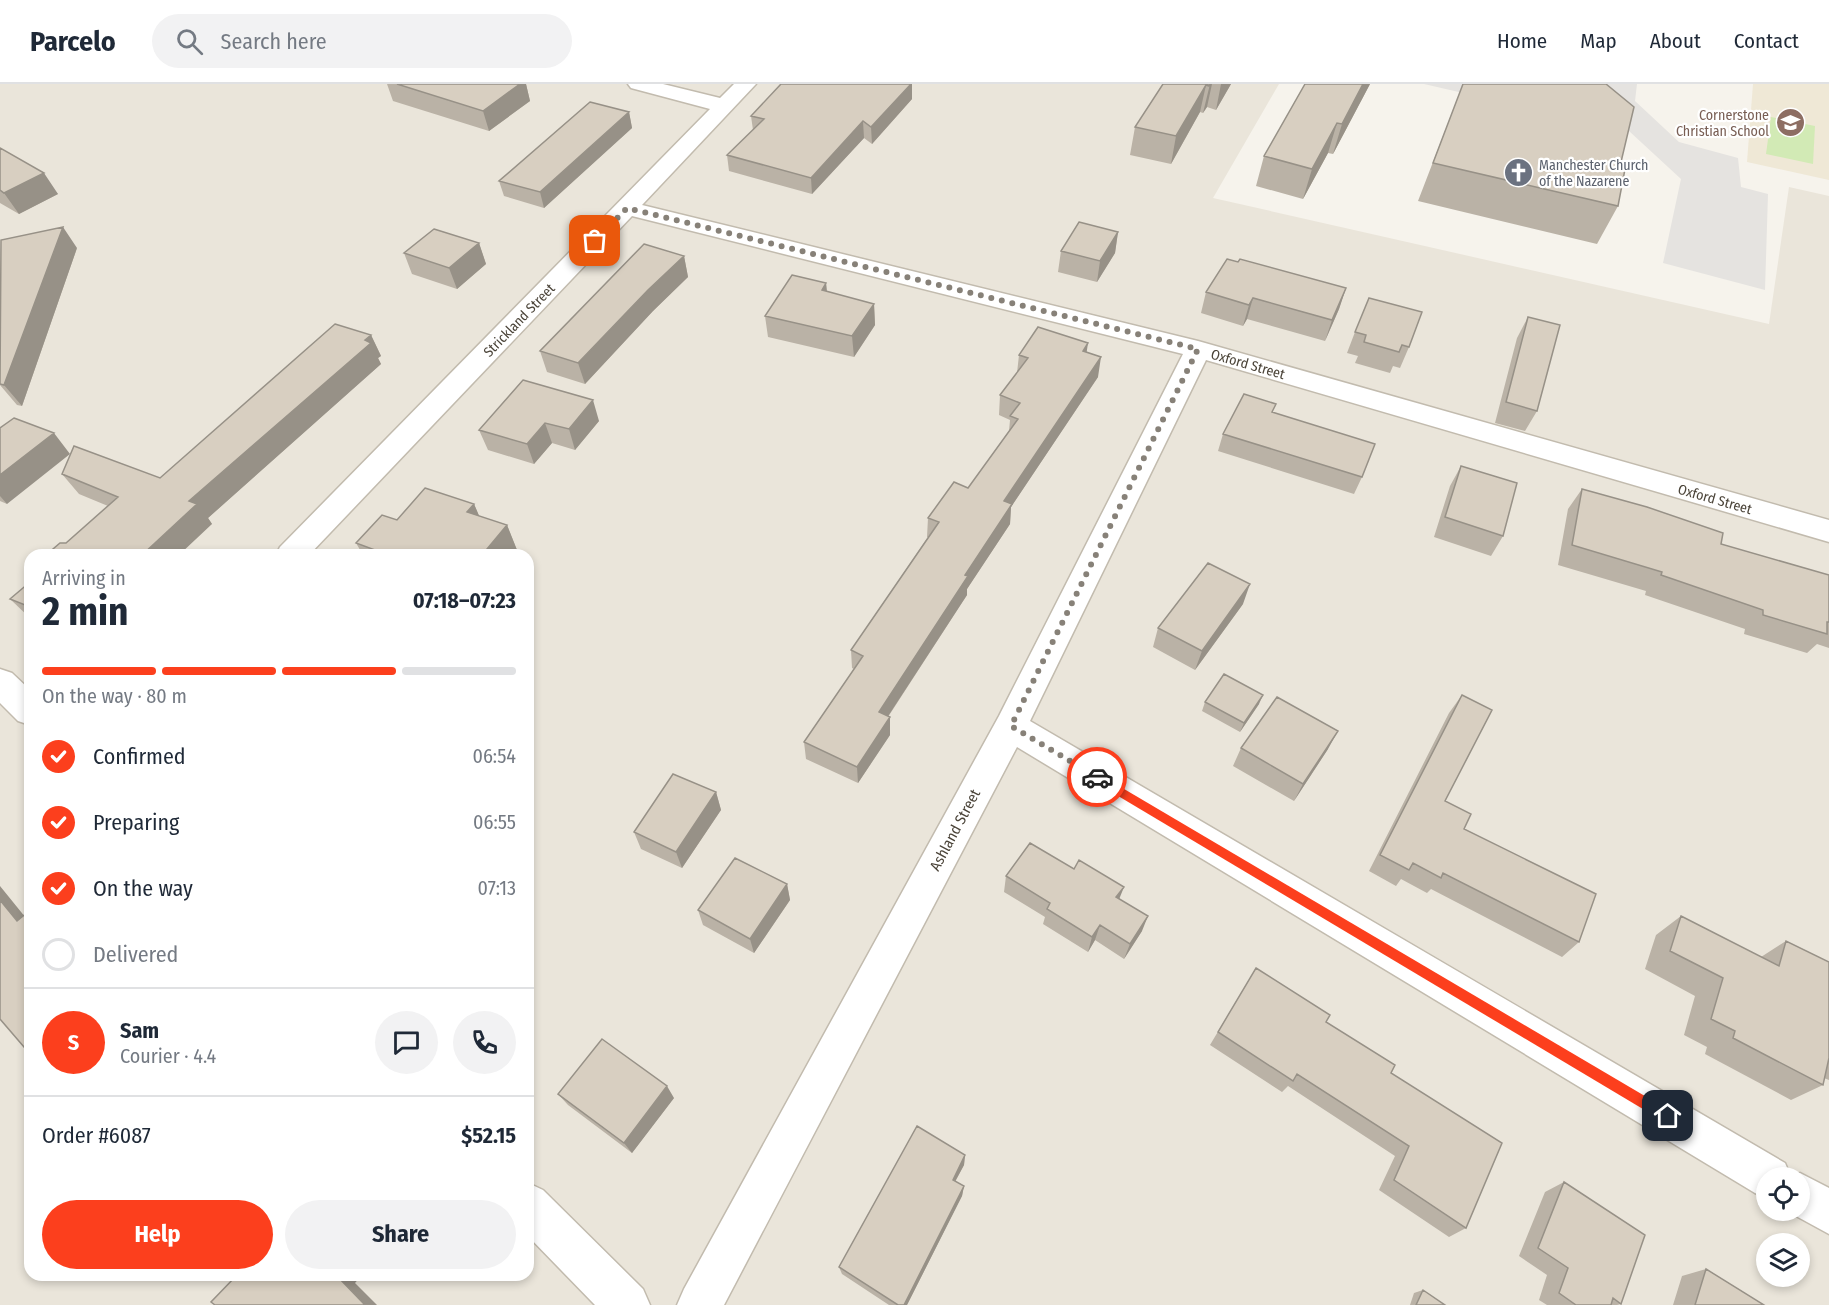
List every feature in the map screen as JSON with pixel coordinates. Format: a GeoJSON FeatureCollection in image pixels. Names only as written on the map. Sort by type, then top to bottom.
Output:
{"type":"FeatureCollection","features":[{"type":"Feature","properties":{"kind":"street"},"geometry":{"type":"LineString","coordinates":[[638,84],[725,106]]}},
{"type":"Feature","properties":{"kind":"street","name":"Strickland Street"},"geometry":{"type":"LineString","coordinates":[[297,549],[746,84]]}},
{"type":"Feature","properties":{"kind":"street","name":"Oxford Street"},"geometry":{"type":"LineString","coordinates":[[627,208],[1198,349],[1829,531]]}},
{"type":"Feature","properties":{"kind":"street","name":"Ashland Street"},"geometry":{"type":"LineString","coordinates":[[700,1305],[1011,726],[1198,349]]}},
{"type":"Feature","properties":{"kind":"street"},"geometry":{"type":"LineString","coordinates":[[0,682],[24,705]]}},
{"type":"Feature","properties":{"kind":"street"},"geometry":{"type":"LineString","coordinates":[[1011,726],[1756,1170]]}},
{"type":"Feature","properties":{"kind":"street"},"geometry":{"type":"LineString","coordinates":[[1810,1201],[1829,1212]]}},
{"type":"Feature","properties":{"kind":"street"},"geometry":{"type":"LineString","coordinates":[[534,1211],[627,1305]]}},
{"type":"Feature","properties":{"kind":"shaded area"},"geometry":{"type":"Polygon","coordinates":[[[0,84],[1279,84],[1213,198],[1769,324],[1789,187],[1829,196],[1829,1305],[0,1305],[0,84]]]}},
{"type":"Feature","properties":{"kind":"shaded area"},"geometry":{"type":"Polygon","coordinates":[[[1424,84],[1637,84],[1635,101],[1679,142],[1738,158],[1741,187],[1768,194],[1765,290],[1663,263],[1681,179],[1629,131],[1424,84]]]}},
{"type":"Feature","properties":{"kind":"shaded area","name":"Cornerstone Christian School"},"geometry":{"type":"Polygon","coordinates":[[[1753,84],[1829,84],[1829,180],[1747,162],[1753,84]]]}},
{"type":"Feature","properties":{"kind":"green space"},"geometry":{"type":"Polygon","coordinates":[[[1771,117],[1815,126],[1813,164],[1766,154],[1771,117]]]}},
{"type":"Feature","properties":{"kind":"building"},"geometry":{"type":"Polygon","coordinates":[[[397,84],[520,84],[483,111],[397,84]]]}},
{"type":"Feature","properties":{"kind":"building"},"geometry":{"type":"Polygon","coordinates":[[[781,84],[911,84],[871,127],[863,121],[811,178],[727,155],[764,119],[751,116],[781,84]]]}},
{"type":"Feature","properties":{"kind":"building"},"geometry":{"type":"Polygon","coordinates":[[[1163,84],[1210,84],[1206,85],[1176,136],[1135,127],[1163,84]]]}},
{"type":"Feature","properties":{"kind":"building"},"geometry":{"type":"Polygon","coordinates":[[[1305,84],[1363,84],[1342,124],[1337,123],[1312,169],[1264,156],[1305,84]]]}},
{"type":"Feature","properties":{"kind":"building","name":"Manchester Church of the Nazarene"},"geometry":{"type":"Polygon","coordinates":[[[1463,84],[1606,84],[1634,107],[1621,162],[1626,164],[1618,206],[1433,163],[1463,84]]]}},
{"type":"Feature","properties":{"kind":"building"},"geometry":{"type":"Polygon","coordinates":[[[590,102],[629,112],[540,192],[499,181],[590,102]]]}},
{"type":"Feature","properties":{"kind":"building"},"geometry":{"type":"Polygon","coordinates":[[[0,148],[44,173],[4,193],[0,190],[0,148]]]}},
{"type":"Feature","properties":{"kind":"building"},"geometry":{"type":"Polygon","coordinates":[[[1079,222],[1118,232],[1100,261],[1061,251],[1079,222]]]}},
{"type":"Feature","properties":{"kind":"building"},"geometry":{"type":"Polygon","coordinates":[[[63,227],[4,385],[0,384],[1,240],[63,227]]]}},
{"type":"Feature","properties":{"kind":"building"},"geometry":{"type":"Polygon","coordinates":[[[434,229],[479,243],[449,268],[404,253],[434,229]]]}},
{"type":"Feature","properties":{"kind":"building"},"geometry":{"type":"Polygon","coordinates":[[[644,244],[684,256],[578,363],[540,351],[644,244]]]}},
{"type":"Feature","properties":{"kind":"building"},"geometry":{"type":"Polygon","coordinates":[[[1227,259],[1238,262],[1240,259],[1346,288],[1332,320],[1253,298],[1249,305],[1206,292],[1227,259]]]}},
{"type":"Feature","properties":{"kind":"building"},"geometry":{"type":"Polygon","coordinates":[[[792,275],[826,283],[822,290],[874,304],[852,336],[765,316],[792,275]]]}},
{"type":"Feature","properties":{"kind":"building"},"geometry":{"type":"Polygon","coordinates":[[[1369,298],[1422,312],[1409,347],[1402,345],[1399,352],[1364,342],[1366,335],[1355,332],[1369,298]]]}},
{"type":"Feature","properties":{"kind":"building"},"geometry":{"type":"Polygon","coordinates":[[[1528,317],[1560,325],[1537,411],[1506,402],[1528,317]]]}},
{"type":"Feature","properties":{"kind":"building"},"geometry":{"type":"Polygon","coordinates":[[[335,324],[371,335],[365,340],[371,343],[189,501],[197,504],[148,549],[53,549],[60,543],[66,543],[118,497],[62,474],[74,446],[160,478],[335,324]]]}},
{"type":"Feature","properties":{"kind":"building"},"geometry":{"type":"Polygon","coordinates":[[[1038,327],[1088,343],[1083,351],[1101,357],[1004,501],[1012,504],[879,712],[890,717],[857,767],[804,742],[863,656],[851,650],[939,522],[928,518],[954,482],[968,488],[1018,419],[1010,416],[1020,403],[1000,395],[1028,358],[1019,355],[1038,327]]]}},
{"type":"Feature","properties":{"kind":"building"},"geometry":{"type":"Polygon","coordinates":[[[523,380],[593,400],[569,429],[545,423],[527,444],[479,430],[523,380]]]}},
{"type":"Feature","properties":{"kind":"building"},"geometry":{"type":"Polygon","coordinates":[[[1244,394],[1276,404],[1272,412],[1375,444],[1362,477],[1223,434],[1244,394]]]}},
{"type":"Feature","properties":{"kind":"building"},"geometry":{"type":"Polygon","coordinates":[[[14,418],[54,433],[0,475],[0,428],[14,418]]]}},
{"type":"Feature","properties":{"kind":"building"},"geometry":{"type":"Polygon","coordinates":[[[1461,466],[1517,483],[1503,536],[1445,517],[1461,466]]]}},
{"type":"Feature","properties":{"kind":"building"},"geometry":{"type":"Polygon","coordinates":[[[425,488],[474,504],[467,512],[507,525],[487,549],[372,549],[356,543],[382,515],[397,520],[425,488]]]}},
{"type":"Feature","properties":{"kind":"building"},"geometry":{"type":"Polygon","coordinates":[[[1582,489],[1647,507],[1723,533],[1721,544],[1829,575],[1827,634],[1763,615],[1763,610],[1661,575],[1662,572],[1572,545],[1582,489]]]}},
{"type":"Feature","properties":{"kind":"building"},"geometry":{"type":"Polygon","coordinates":[[[1208,563],[1250,584],[1202,651],[1158,628],[1208,563]]]}},
{"type":"Feature","properties":{"kind":"building"},"geometry":{"type":"Polygon","coordinates":[[[24,587],[24,605],[10,599],[24,587]]]}},
{"type":"Feature","properties":{"kind":"building"},"geometry":{"type":"Polygon","coordinates":[[[1224,674],[1263,695],[1244,723],[1205,702],[1224,674]]]}},
{"type":"Feature","properties":{"kind":"building"},"geometry":{"type":"Polygon","coordinates":[[[1462,695],[1492,710],[1445,801],[1471,814],[1464,829],[1596,894],[1579,942],[1443,873],[1441,878],[1413,863],[1409,870],[1380,855],[1462,695]]]}},
{"type":"Feature","properties":{"kind":"building"},"geometry":{"type":"Polygon","coordinates":[[[1277,697],[1338,731],[1303,784],[1241,748],[1277,697]]]}},
{"type":"Feature","properties":{"kind":"building"},"geometry":{"type":"Polygon","coordinates":[[[673,774],[716,792],[676,852],[634,832],[673,774]]]}},
{"type":"Feature","properties":{"kind":"building"},"geometry":{"type":"Polygon","coordinates":[[[1030,843],[1074,869],[1079,860],[1124,887],[1116,897],[1148,916],[1130,944],[1100,925],[1092,937],[1047,909],[1050,903],[1006,876],[1030,843]]]}},
{"type":"Feature","properties":{"kind":"building"},"geometry":{"type":"Polygon","coordinates":[[[735,858],[787,884],[750,939],[698,910],[735,858]]]}},
{"type":"Feature","properties":{"kind":"building"},"geometry":{"type":"Polygon","coordinates":[[[0,900],[17,921],[24,915],[24,1047],[0,1019],[0,900]]]}},
{"type":"Feature","properties":{"kind":"building"},"geometry":{"type":"Polygon","coordinates":[[[1681,916],[1779,966],[1786,941],[1829,962],[1829,1058],[1823,1085],[1733,1038],[1735,1031],[1711,1019],[1723,978],[1670,951],[1681,916]]]}},
{"type":"Feature","properties":{"kind":"building"},"geometry":{"type":"Polygon","coordinates":[[[1256,968],[1330,1015],[1326,1022],[1395,1065],[1391,1073],[1502,1143],[1466,1228],[1394,1180],[1409,1146],[1297,1074],[1293,1081],[1218,1032],[1256,968]]]}},
{"type":"Feature","properties":{"kind":"building"},"geometry":{"type":"Polygon","coordinates":[[[602,1039],[667,1086],[624,1143],[558,1094],[602,1039]]]}},
{"type":"Feature","properties":{"kind":"building"},"geometry":{"type":"Polygon","coordinates":[[[917,1126],[965,1155],[953,1180],[964,1186],[904,1305],[898,1305],[839,1267],[917,1126]]]}},
{"type":"Feature","properties":{"kind":"building"},"geometry":{"type":"Polygon","coordinates":[[[1564,1182],[1645,1235],[1621,1304],[1613,1298],[1611,1305],[1576,1305],[1559,1293],[1568,1268],[1538,1248],[1564,1182]]]}},
{"type":"Feature","properties":{"kind":"building"},"geometry":{"type":"Polygon","coordinates":[[[1706,1269],[1764,1305],[1695,1305],[1706,1269]]]}},
{"type":"Feature","properties":{"kind":"building"},"geometry":{"type":"Polygon","coordinates":[[[231,1281],[342,1281],[365,1305],[215,1305],[211,1302],[231,1281]]]}},
{"type":"Feature","properties":{"kind":"building"},"geometry":{"type":"Polygon","coordinates":[[[1423,1290],[1445,1305],[1416,1305],[1423,1290]]]}},
{"type":"Feature","properties":{"kind":"way so far"},"geometry":{"type":"LineString","coordinates":[[595,241],[627,208],[1198,349],[1011,726],[1097,777]]}},
{"type":"Feature","properties":{"kind":"place","name":"Cornerstone Christian School"},"geometry":{"type":"Point","coordinates":[1790,123]}},
{"type":"Feature","properties":{"kind":"place","name":"Manchester Church of the Nazarene"},"geometry":{"type":"Point","coordinates":[1518,173]}},
{"type":"Feature","properties":{"kind":"route"},"geometry":{"type":"LineString","coordinates":[[1097,777],[1668,1116]]}}]}
